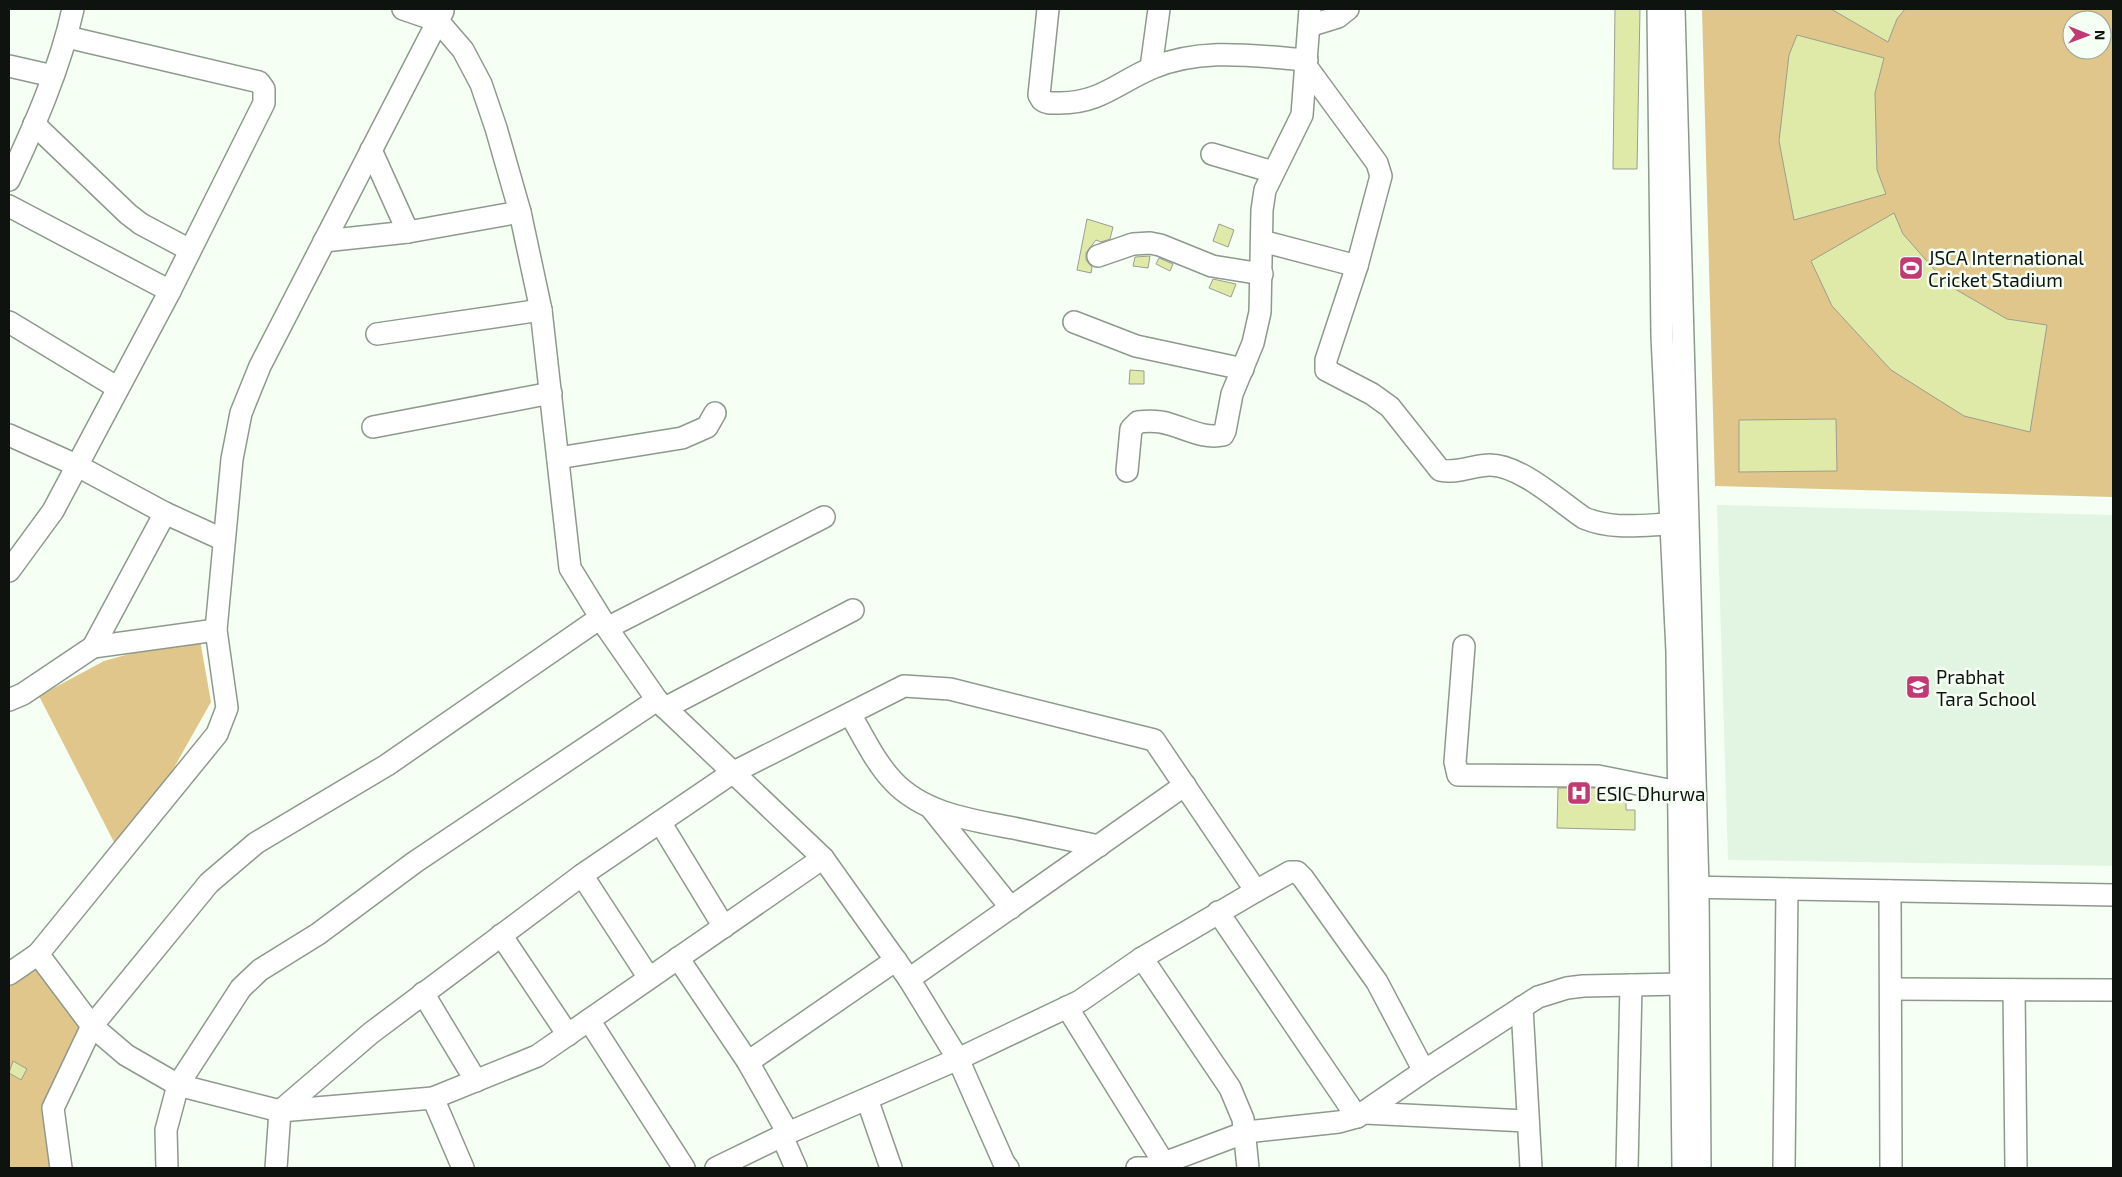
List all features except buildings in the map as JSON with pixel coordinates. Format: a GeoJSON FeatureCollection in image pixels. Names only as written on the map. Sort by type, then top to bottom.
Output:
{"type":"FeatureCollection","features":[{"type":"Feature","properties":{"kind":"street"},"geometry":{"type":"LineString","coordinates":[[9,180],[13,160],[34,124],[53,76],[73,9]]}},
{"type":"Feature","properties":{"kind":"street"},"geometry":{"type":"LineString","coordinates":[[403,9],[441,15],[463,50],[481,84],[520,212],[541,310],[570,568],[604,623],[661,704],[823,858],[910,979],[958,1059],[1004,1163],[1008,1168]]}},
{"type":"Feature","properties":{"kind":"street"},"geometry":{"type":"LineString","coordinates":[[1048,9],[1040,91],[1040,97],[1044,102],[1084,102],[1151,68],[1179,59],[1208,54],[1306,63]]}},
{"type":"Feature","properties":{"kind":"street"},"geometry":{"type":"LineString","coordinates":[[1151,68],[1159,9]]}},
{"type":"Feature","properties":{"kind":"street"},"geometry":{"type":"LineString","coordinates":[[1127,471],[1131,429],[1138,422],[1165,423],[1190,432],[1223,434],[1232,394],[1258,327],[1262,274],[1263,200],[1273,172],[1302,115],[1309,18],[1338,17],[1348,9]]}},
{"type":"Feature","properties":{"kind":"street"},"geometry":{"type":"LineString","coordinates":[[1658,9],[1662,336],[1678,652],[1678,792],[1689,887],[1681,984],[1684,1168]]}},
{"type":"Feature","properties":{"kind":"street"},"geometry":{"type":"LineString","coordinates":[[1674,9],[1689,887],[1700,1168]]}},
{"type":"Feature","properties":{"kind":"street"},"geometry":{"type":"LineString","coordinates":[[9,974],[38,954],[217,734],[227,708],[216,630],[232,459],[241,413],[260,366],[441,15]]}},
{"type":"Feature","properties":{"kind":"street"},"geometry":{"type":"LineString","coordinates":[[9,571],[54,511],[76,465],[170,291],[264,104],[264,89],[259,82],[66,37]]}},
{"type":"Feature","properties":{"kind":"street"},"geometry":{"type":"LineString","coordinates":[[1306,63],[1380,170],[1381,181],[1357,266],[1325,367],[1330,373],[1372,394],[1390,407],[1436,467],[1444,471],[1491,465],[1510,468],[1584,518],[1596,523],[1618,526],[1671,524]]}},
{"type":"Feature","properties":{"kind":"street"},"geometry":{"type":"LineString","coordinates":[[9,66],[53,76]]}},
{"type":"Feature","properties":{"kind":"street"},"geometry":{"type":"LineString","coordinates":[[34,124],[128,214],[141,224],[190,250]]}},
{"type":"Feature","properties":{"kind":"street"},"geometry":{"type":"LineString","coordinates":[[371,150],[408,232]]}},
{"type":"Feature","properties":{"kind":"street"},"geometry":{"type":"LineString","coordinates":[[1212,154],[1273,172]]}},
{"type":"Feature","properties":{"kind":"street"},"geometry":{"type":"LineString","coordinates":[[9,206],[170,291]]}},
{"type":"Feature","properties":{"kind":"street"},"geometry":{"type":"LineString","coordinates":[[324,241],[408,232],[520,212]]}},
{"type":"Feature","properties":{"kind":"street"},"geometry":{"type":"LineString","coordinates":[[1262,241],[1357,266]]}},
{"type":"Feature","properties":{"kind":"street"},"geometry":{"type":"LineString","coordinates":[[1098,256],[1133,244],[1150,243],[1160,245],[1212,266],[1262,274]]}},
{"type":"Feature","properties":{"kind":"street"},"geometry":{"type":"LineString","coordinates":[[377,334],[541,310]]}},
{"type":"Feature","properties":{"kind":"street"},"geometry":{"type":"LineString","coordinates":[[9,322],[118,388]]}},
{"type":"Feature","properties":{"kind":"street"},"geometry":{"type":"LineString","coordinates":[[1074,322],[1136,346],[1242,369]]}},
{"type":"Feature","properties":{"kind":"street"},"geometry":{"type":"LineString","coordinates":[[373,427],[551,393]]}},
{"type":"Feature","properties":{"kind":"street"},"geometry":{"type":"LineString","coordinates":[[558,458],[682,438],[707,427],[714,413]]}},
{"type":"Feature","properties":{"kind":"street"},"geometry":{"type":"LineString","coordinates":[[10,439],[76,465],[165,513],[224,540]]}},
{"type":"Feature","properties":{"kind":"street"},"geometry":{"type":"LineString","coordinates":[[93,647],[165,513]]}},
{"type":"Feature","properties":{"kind":"street"},"geometry":{"type":"LineString","coordinates":[[61,1168],[53,1108],[92,1026],[209,883],[256,842],[387,765],[604,623],[824,517]]}},
{"type":"Feature","properties":{"kind":"street"},"geometry":{"type":"LineString","coordinates":[[167,1168],[166,1130],[178,1085],[241,988],[260,970],[318,934],[415,862],[661,704],[853,610]]}},
{"type":"Feature","properties":{"kind":"street"},"geometry":{"type":"LineString","coordinates":[[9,700],[23,694],[93,647],[216,630]]}},
{"type":"Feature","properties":{"kind":"street"},"geometry":{"type":"LineString","coordinates":[[1464,646],[1455,762],[1458,775],[1589,775],[1620,779],[1678,792]]}},
{"type":"Feature","properties":{"kind":"street"},"geometry":{"type":"LineString","coordinates":[[276,1168],[280,1111],[371,1033],[422,993],[582,875],[732,773],[904,686],[950,689],[1154,740],[1256,891]]}},
{"type":"Feature","properties":{"kind":"street"},"geometry":{"type":"LineString","coordinates":[[850,714],[881,767],[894,782],[910,795],[929,806],[953,816],[1099,846]]}},
{"type":"Feature","properties":{"kind":"street"},"geometry":{"type":"LineString","coordinates":[[910,979],[1185,785]]}},
{"type":"Feature","properties":{"kind":"street"},"geometry":{"type":"LineString","coordinates":[[929,806],[1011,908]]}},
{"type":"Feature","properties":{"kind":"street"},"geometry":{"type":"LineString","coordinates":[[660,822],[724,927]]}},
{"type":"Feature","properties":{"kind":"street"},"geometry":{"type":"LineString","coordinates":[[38,954],[92,1026],[126,1055],[178,1085],[280,1111],[434,1098],[537,1056],[823,858]]}},
{"type":"Feature","properties":{"kind":"street"},"geometry":{"type":"LineString","coordinates":[[716,1168],[785,1134],[958,1059],[1080,1001],[1142,958],[1218,912],[1290,872],[1297,872],[1304,878],[1377,982],[1424,1071]]}},
{"type":"Feature","properties":{"kind":"street"},"geometry":{"type":"LineString","coordinates":[[582,875],[649,978]]}},
{"type":"Feature","properties":{"kind":"street"},"geometry":{"type":"LineString","coordinates":[[1689,887],[2113,895]]}},
{"type":"Feature","properties":{"kind":"street"},"geometry":{"type":"LineString","coordinates":[[1784,1168],[1787,889]]}},
{"type":"Feature","properties":{"kind":"street"},"geometry":{"type":"LineString","coordinates":[[1890,891],[1891,1168]]}},
{"type":"Feature","properties":{"kind":"street"},"geometry":{"type":"LineString","coordinates":[[1218,912],[1361,1115]]}},
{"type":"Feature","properties":{"kind":"street"},"geometry":{"type":"LineString","coordinates":[[501,935],[568,1035]]}},
{"type":"Feature","properties":{"kind":"street"},"geometry":{"type":"LineString","coordinates":[[678,958],[748,1062],[785,1134],[796,1168]]}},
{"type":"Feature","properties":{"kind":"street"},"geometry":{"type":"LineString","coordinates":[[1142,958],[1227,1082],[1239,1106],[1246,1132],[1248,1168]]}},
{"type":"Feature","properties":{"kind":"street"},"geometry":{"type":"LineString","coordinates":[[748,1062],[896,960]]}},
{"type":"Feature","properties":{"kind":"street"},"geometry":{"type":"LineString","coordinates":[[1138,1168],[1165,1166],[1246,1132],[1339,1122],[1361,1115],[1522,1007],[1538,998],[1567,988],[1681,984]]}},
{"type":"Feature","properties":{"kind":"street"},"geometry":{"type":"LineString","coordinates":[[1627,1168],[1631,986]]}},
{"type":"Feature","properties":{"kind":"street"},"geometry":{"type":"LineString","coordinates":[[1890,989],[2113,990]]}},
{"type":"Feature","properties":{"kind":"street"},"geometry":{"type":"LineString","coordinates":[[2014,990],[2016,1168]]}},
{"type":"Feature","properties":{"kind":"street"},"geometry":{"type":"LineString","coordinates":[[422,993],[476,1081]]}},
{"type":"Feature","properties":{"kind":"street"},"geometry":{"type":"LineString","coordinates":[[1067,1007],[1165,1166]]}},
{"type":"Feature","properties":{"kind":"street"},"geometry":{"type":"LineString","coordinates":[[1522,1007],[1531,1168]]}},
{"type":"Feature","properties":{"kind":"street"},"geometry":{"type":"LineString","coordinates":[[589,1020],[684,1168]]}},
{"type":"Feature","properties":{"kind":"street"},"geometry":{"type":"LineString","coordinates":[[434,1098],[463,1168]]}},
{"type":"Feature","properties":{"kind":"street"},"geometry":{"type":"LineString","coordinates":[[867,1099],[891,1168]]}},
{"type":"Feature","properties":{"kind":"street"},"geometry":{"type":"LineString","coordinates":[[1361,1115],[1528,1121]]}},
{"type":"Feature","properties":{"kind":"shaded area","name":"JSCA International Cricket Stadium"},"geometry":{"type":"Polygon","coordinates":[[[1702,9],[2113,9],[2113,497],[1715,486],[1702,9]]]}},
{"type":"Feature","properties":{"kind":"shaded area","name":"Prabhat Tara School"},"geometry":{"type":"Polygon","coordinates":[[[1717,505],[2113,515],[2113,866],[1728,860],[1717,505]]]}},
{"type":"Feature","properties":{"kind":"shaded area"},"geometry":{"type":"Polygon","coordinates":[[[200,640],[211,702],[158,796],[116,846],[39,696],[104,661],[176,641],[200,640]]]}},
{"type":"Feature","properties":{"kind":"shaded area"},"geometry":{"type":"Polygon","coordinates":[[[36,966],[89,1021],[46,1120],[52,1168],[9,1168],[9,986],[36,966]]]}},
{"type":"Feature","properties":{"kind":"place","name":"JSCA International Cricket Stadium"},"geometry":{"type":"Point","coordinates":[1911,268]}},
{"type":"Feature","properties":{"kind":"place","name":"Prabhat Tara School"},"geometry":{"type":"Point","coordinates":[1918,687]}},
{"type":"Feature","properties":{"kind":"place","name":"ESIC Dhurwa"},"geometry":{"type":"Point","coordinates":[1579,793]}}]}
